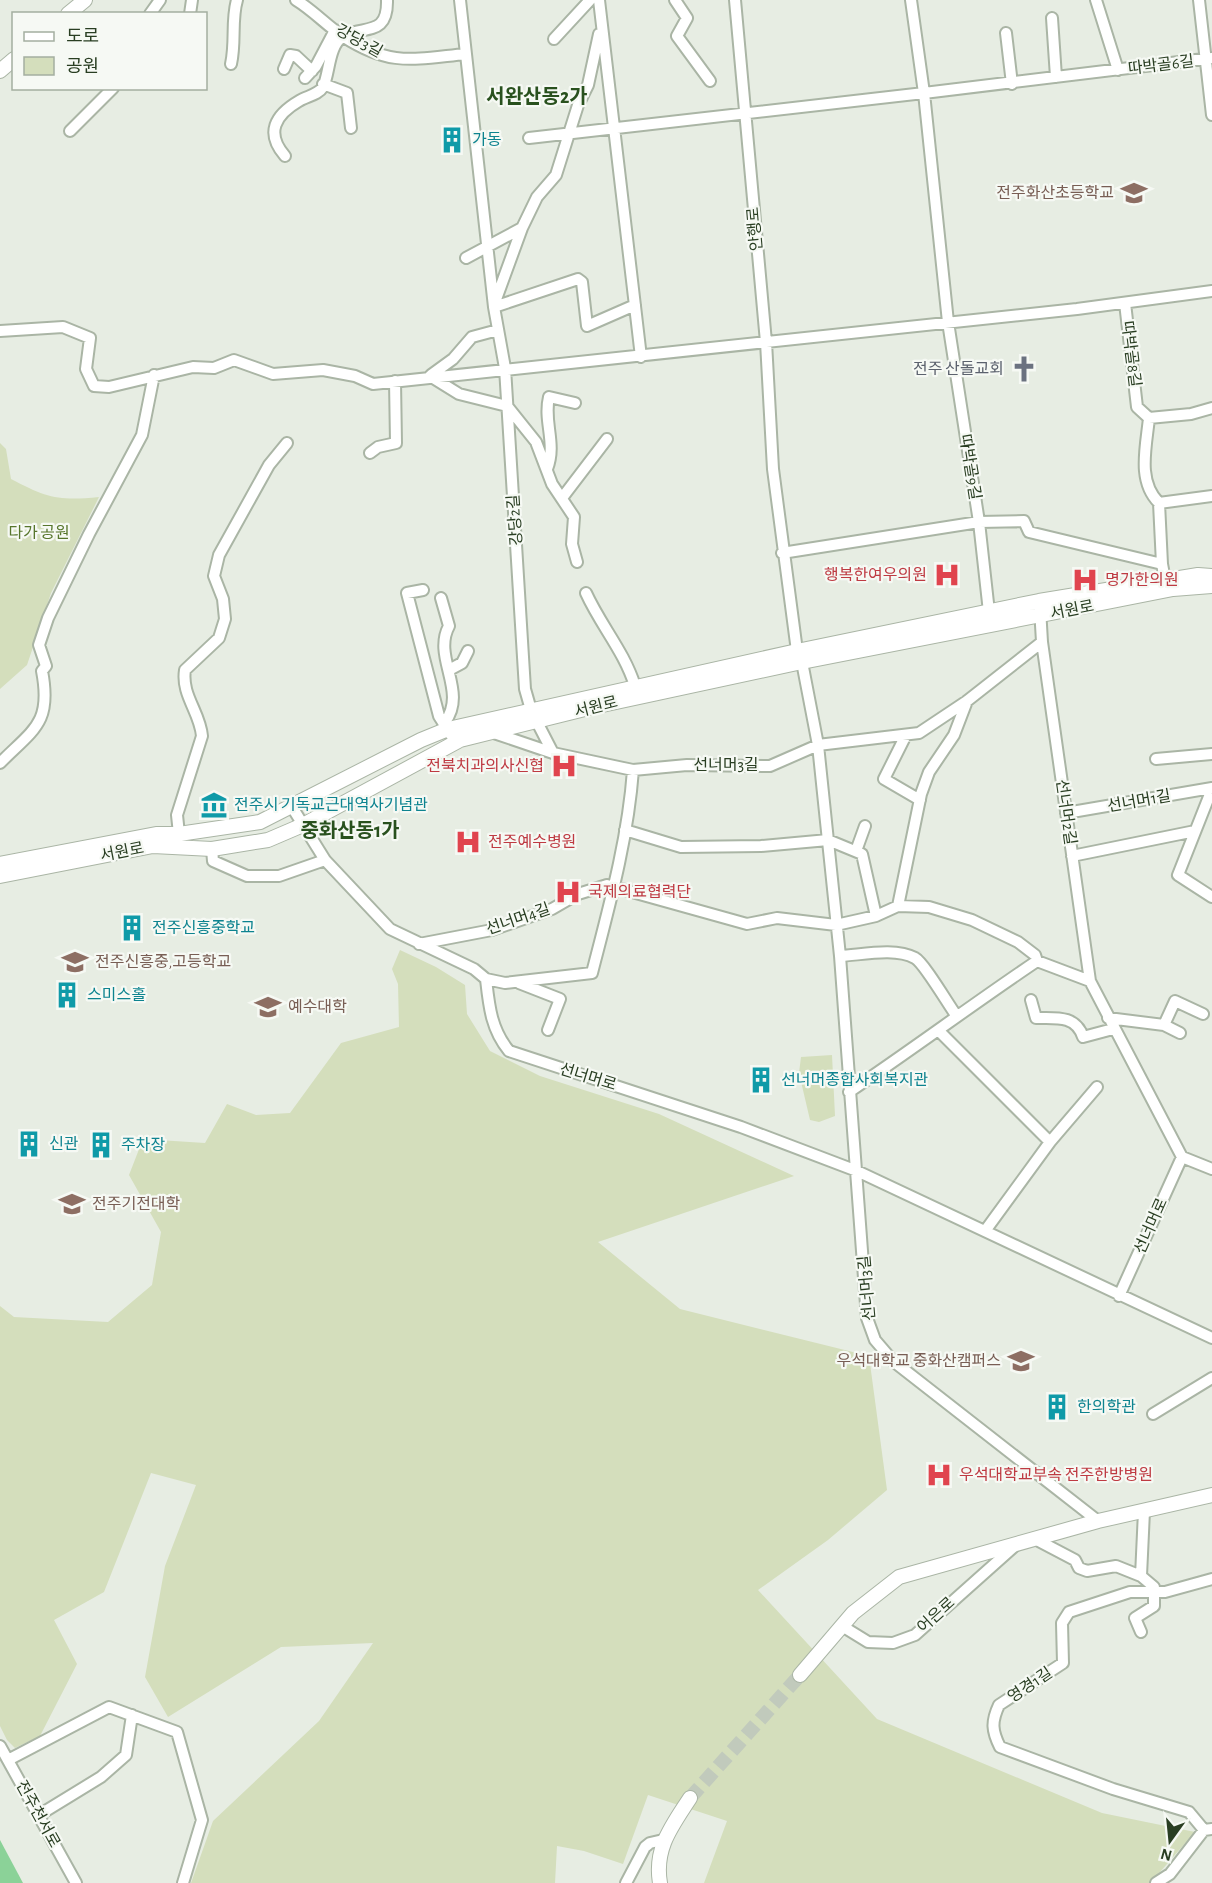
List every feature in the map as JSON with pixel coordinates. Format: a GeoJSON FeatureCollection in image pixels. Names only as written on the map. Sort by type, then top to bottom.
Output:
{"type":"FeatureCollection","features":[{"type":"Feature","properties":{"kind":"street"},"geometry":{"type":"LineString","coordinates":[[70,12],[85,0]]}},
{"type":"Feature","properties":{"kind":"street"},"geometry":{"type":"LineString","coordinates":[[231,64],[235,30],[234,10],[237,0]]}},
{"type":"Feature","properties":{"kind":"street","name":"강당3길"},"geometry":{"type":"LineString","coordinates":[[296,0],[339,33],[373,53],[399,60],[466,54]]}},
{"type":"Feature","properties":{"kind":"street"},"geometry":{"type":"LineString","coordinates":[[339,33],[366,32],[382,22],[387,10],[387,0]]}},
{"type":"Feature","properties":{"kind":"street","name":"강당2길"},"geometry":{"type":"LineString","coordinates":[[460,0],[494,305],[505,368],[525,689],[534,716]]}},
{"type":"Feature","properties":{"kind":"street"},"geometry":{"type":"LineString","coordinates":[[554,39],[590,0]]}},
{"type":"Feature","properties":{"kind":"street"},"geometry":{"type":"LineString","coordinates":[[599,0],[642,357]]}},
{"type":"Feature","properties":{"kind":"street"},"geometry":{"type":"LineString","coordinates":[[675,0],[687,18],[677,36],[710,81]]}},
{"type":"Feature","properties":{"kind":"street","name":"안행로"},"geometry":{"type":"LineString","coordinates":[[735,0],[766,342],[773,468],[782,554],[800,657]]}},
{"type":"Feature","properties":{"kind":"street","name":"따박골9길"},"geometry":{"type":"LineString","coordinates":[[911,0],[924,93],[948,322],[979,522],[989,612]]}},
{"type":"Feature","properties":{"kind":"street"},"geometry":{"type":"LineString","coordinates":[[529,138],[614,127],[745,115],[1118,70],[1096,0]]}},
{"type":"Feature","properties":{"kind":"street","name":"따박골6길"},"geometry":{"type":"LineString","coordinates":[[1199,0],[1208,59],[1212,115]]}},
{"type":"Feature","properties":{"kind":"street"},"geometry":{"type":"LineString","coordinates":[[1052,18],[1056,78]]}},
{"type":"Feature","properties":{"kind":"street"},"geometry":{"type":"LineString","coordinates":[[494,305],[522,228],[537,197],[556,175],[588,85],[601,25]]}},
{"type":"Feature","properties":{"kind":"street"},"geometry":{"type":"LineString","coordinates":[[284,69],[290,56],[296,56],[308,74],[339,33]]}},
{"type":"Feature","properties":{"kind":"street"},"geometry":{"type":"LineString","coordinates":[[285,156],[276,145],[274,136],[279,117],[302,99],[314,95],[323,84],[339,33]]}},
{"type":"Feature","properties":{"kind":"street"},"geometry":{"type":"LineString","coordinates":[[1006,33],[1012,84]]}},
{"type":"Feature","properties":{"kind":"street","name":"따박골6길"},"geometry":{"type":"LineString","coordinates":[[1118,70],[1208,59]]}},
{"type":"Feature","properties":{"kind":"street"},"geometry":{"type":"LineString","coordinates":[[0,71],[12,61]]}},
{"type":"Feature","properties":{"kind":"street"},"geometry":{"type":"LineString","coordinates":[[323,84],[347,93],[351,128]]}},
{"type":"Feature","properties":{"kind":"street"},"geometry":{"type":"LineString","coordinates":[[70,131],[111,90]]}},
{"type":"Feature","properties":{"kind":"street"},"geometry":{"type":"LineString","coordinates":[[466,258],[522,228]]}},
{"type":"Feature","properties":{"kind":"street"},"geometry":{"type":"LineString","coordinates":[[494,305],[540,293],[556,284],[578,279],[582,282],[587,326],[635,305]]}},
{"type":"Feature","properties":{"kind":"street"},"geometry":{"type":"LineString","coordinates":[[0,331],[63,327],[90,338],[86,369],[94,386],[109,387],[193,367],[214,368],[234,360],[273,374],[297,370],[323,370],[355,376],[373,384],[505,368],[642,357],[1125,303],[1212,291]]}},
{"type":"Feature","properties":{"kind":"street","name":"따박골8길"},"geometry":{"type":"LineString","coordinates":[[1125,303],[1137,407],[1149,418]]}},
{"type":"Feature","properties":{"kind":"street"},"geometry":{"type":"LineString","coordinates":[[430,376],[453,359],[467,341],[498,330]]}},
{"type":"Feature","properties":{"kind":"street"},"geometry":{"type":"LineString","coordinates":[[0,764],[41,722],[47,697],[42,670],[46,666],[39,645],[48,618],[84,544],[142,435],[154,375]]}},
{"type":"Feature","properties":{"kind":"street"},"geometry":{"type":"LineString","coordinates":[[430,376],[459,394],[507,406],[536,442],[547,470],[574,517],[572,544],[577,562]]}},
{"type":"Feature","properties":{"kind":"street"},"geometry":{"type":"LineString","coordinates":[[370,453],[378,447],[396,443],[398,436],[395,381]]}},
{"type":"Feature","properties":{"kind":"street"},"geometry":{"type":"LineString","coordinates":[[547,470],[551,457],[552,432],[546,409],[549,397],[575,403]]}},
{"type":"Feature","properties":{"kind":"street"},"geometry":{"type":"LineString","coordinates":[[1165,580],[1159,503],[1147,492],[1144,471],[1149,418],[1191,414],[1212,408]]}},
{"type":"Feature","properties":{"kind":"street"},"geometry":{"type":"LineString","coordinates":[[562,498],[607,439]]}},
{"type":"Feature","properties":{"kind":"street"},"geometry":{"type":"LineString","coordinates":[[179,834],[177,815],[202,736],[201,725],[183,683],[184,670],[219,638],[225,619],[223,599],[214,576],[219,555],[269,465],[287,443]]}},
{"type":"Feature","properties":{"kind":"street"},"geometry":{"type":"LineString","coordinates":[[1159,503],[1212,495]]}},
{"type":"Feature","properties":{"kind":"street"},"geometry":{"type":"LineString","coordinates":[[782,554],[979,522],[1023,521],[1029,532],[1162,564]]}},
{"type":"Feature","properties":{"kind":"street","name":"서원로"},"geometry":{"type":"LineString","coordinates":[[534,716],[989,612],[1165,580],[1198,575],[1212,576]]}},
{"type":"Feature","properties":{"kind":"street","name":"서원로"},"geometry":{"type":"LineString","coordinates":[[0,876],[153,846],[212,849],[268,840],[303,825],[454,744],[493,727],[635,686],[1041,616],[1173,589],[1212,586]]}},
{"type":"Feature","properties":{"kind":"street"},"geometry":{"type":"LineString","coordinates":[[423,590],[407,592],[439,716],[454,744]]}},
{"type":"Feature","properties":{"kind":"street"},"geometry":{"type":"LineString","coordinates":[[586,593],[597,616],[628,663],[635,686]]}},
{"type":"Feature","properties":{"kind":"street"},"geometry":{"type":"LineString","coordinates":[[441,598],[449,626],[443,637],[454,695],[453,711],[446,726]]}},
{"type":"Feature","properties":{"kind":"street","name":"선너머2길"},"geometry":{"type":"LineString","coordinates":[[1039,602],[1042,642],[1090,981],[1110,1024],[1182,1157]]}},
{"type":"Feature","properties":{"kind":"street"},"geometry":{"type":"LineString","coordinates":[[898,906],[920,800],[929,772],[954,735],[967,701],[1042,642]]}},
{"type":"Feature","properties":{"kind":"street"},"geometry":{"type":"LineString","coordinates":[[449,670],[462,663],[468,651]]}},
{"type":"Feature","properties":{"kind":"street","name":"선너머3길"},"geometry":{"type":"LineString","coordinates":[[800,657],[818,745],[840,956],[867,1318],[875,1340],[893,1361],[1098,1521]]}},
{"type":"Feature","properties":{"kind":"street","name":"선너머3길"},"geometry":{"type":"LineString","coordinates":[[633,770],[667,767],[770,766],[818,745],[919,733],[967,701]]}},
{"type":"Feature","properties":{"kind":"street"},"geometry":{"type":"LineString","coordinates":[[534,716],[553,753]]}},
{"type":"Feature","properties":{"kind":"street","name":"서원로"},"geometry":{"type":"LineString","coordinates":[[0,864],[156,834],[179,834],[260,822],[446,726],[493,727]]}},
{"type":"Feature","properties":{"kind":"street"},"geometry":{"type":"LineString","coordinates":[[292,807],[325,860],[390,929],[474,969],[486,979],[515,982],[592,974],[614,887],[633,770],[553,753],[493,727]]}},
{"type":"Feature","properties":{"kind":"street"},"geometry":{"type":"LineString","coordinates":[[906,735],[884,778],[920,800]]}},
{"type":"Feature","properties":{"kind":"street"},"geometry":{"type":"LineString","coordinates":[[1156,759],[1212,754]]}},
{"type":"Feature","properties":{"kind":"street","name":"선너머1길"},"geometry":{"type":"LineString","coordinates":[[1066,813],[1212,789]]}},
{"type":"Feature","properties":{"kind":"street","name":"선너머1길"},"geometry":{"type":"LineString","coordinates":[[1212,789],[1178,875],[1212,897]]}},
{"type":"Feature","properties":{"kind":"street"},"geometry":{"type":"LineString","coordinates":[[856,851],[865,826]]}},
{"type":"Feature","properties":{"kind":"street"},"geometry":{"type":"LineString","coordinates":[[625,830],[681,847],[784,844],[828,840],[862,854],[876,916]]}},
{"type":"Feature","properties":{"kind":"street"},"geometry":{"type":"LineString","coordinates":[[1072,856],[1195,831]]}},
{"type":"Feature","properties":{"kind":"street"},"geometry":{"type":"LineString","coordinates":[[212,849],[213,861],[247,876],[279,876],[325,860]]}},
{"type":"Feature","properties":{"kind":"street","name":"선너머4길"},"geometry":{"type":"LineString","coordinates":[[419,944],[492,930],[552,909],[578,894],[607,885],[747,924],[777,918],[836,925]]}},
{"type":"Feature","properties":{"kind":"street"},"geometry":{"type":"LineString","coordinates":[[836,925],[876,916],[898,906],[947,911],[1018,942],[1035,955],[1037,961]]}},
{"type":"Feature","properties":{"kind":"street"},"geometry":{"type":"LineString","coordinates":[[840,956],[896,954],[917,959],[956,1015]]}},
{"type":"Feature","properties":{"kind":"street"},"geometry":{"type":"LineString","coordinates":[[1037,961],[1090,981]]}},
{"type":"Feature","properties":{"kind":"street"},"geometry":{"type":"LineString","coordinates":[[849,1092],[939,1031],[956,1015],[1037,961]]}},
{"type":"Feature","properties":{"kind":"street","name":"선너머로"},"geometry":{"type":"LineString","coordinates":[[486,979],[496,1032],[509,1051],[741,1127],[857,1171],[1212,1338]]}},
{"type":"Feature","properties":{"kind":"street"},"geometry":{"type":"LineString","coordinates":[[515,982],[560,999],[548,1030]]}},
{"type":"Feature","properties":{"kind":"street"},"geometry":{"type":"LineString","coordinates":[[1031,1000],[1036,1018],[1070,1019],[1080,1027],[1083,1037],[1110,1024],[1164,1025],[1179,1033]]}},
{"type":"Feature","properties":{"kind":"street"},"geometry":{"type":"LineString","coordinates":[[1164,1025],[1175,1001],[1203,1014]]}},
{"type":"Feature","properties":{"kind":"street"},"geometry":{"type":"LineString","coordinates":[[939,1031],[1050,1142]]}},
{"type":"Feature","properties":{"kind":"street"},"geometry":{"type":"LineString","coordinates":[[985,1231],[1050,1142],[1097,1087]]}},
{"type":"Feature","properties":{"kind":"street"},"geometry":{"type":"LineString","coordinates":[[1182,1157],[1212,1169]]}},
{"type":"Feature","properties":{"kind":"street","name":"선너머로"},"geometry":{"type":"LineString","coordinates":[[1119,1296],[1182,1157]]}},
{"type":"Feature","properties":{"kind":"street"},"geometry":{"type":"LineString","coordinates":[[1153,1414],[1212,1378]]}},
{"type":"Feature","properties":{"kind":"street","name":"어은로"},"geometry":{"type":"LineString","coordinates":[[800,1675],[853,1613],[899,1577],[1098,1521],[1212,1495]]}},
{"type":"Feature","properties":{"kind":"street"},"geometry":{"type":"LineString","coordinates":[[1141,1576],[1144,1511]]}},
{"type":"Feature","properties":{"kind":"street"},"geometry":{"type":"LineString","coordinates":[[1035,1539],[1075,1560],[1079,1568],[1087,1571],[1116,1566],[1141,1576],[1154,1587],[1154,1606],[1135,1618],[1141,1632]]}},
{"type":"Feature","properties":{"kind":"street","name":"어은로"},"geometry":{"type":"LineString","coordinates":[[842,1626],[868,1642],[893,1643],[915,1635],[1017,1544]]}},
{"type":"Feature","properties":{"kind":"street","name":"영경1길"},"geometry":{"type":"LineString","coordinates":[[1208,1829],[1189,1812],[1113,1789],[999,1747],[992,1731],[994,1716],[999,1705],[1063,1663],[1062,1623],[1069,1612],[1130,1592],[1165,1592],[1212,1579]]}},
{"type":"Feature","properties":{"kind":"street"},"geometry":{"type":"LineString","coordinates":[[8,1760],[109,1707],[177,1732],[202,1820],[183,1883]]}},
{"type":"Feature","properties":{"kind":"street"},"geometry":{"type":"LineString","coordinates":[[39,1815],[100,1777],[126,1755],[132,1715]]}},
{"type":"Feature","properties":{"kind":"street","name":"전주천서로"},"geometry":{"type":"LineString","coordinates":[[0,1746],[76,1883]]}},
{"type":"Feature","properties":{"kind":"street"},"geometry":{"type":"LineString","coordinates":[[660,1883],[659,1852],[663,1840],[690,1798]]}},
{"type":"Feature","properties":{"kind":"street"},"geometry":{"type":"LineString","coordinates":[[1156,1883],[1170,1874],[1208,1829]]}},
{"type":"Feature","properties":{"kind":"street"},"geometry":{"type":"LineString","coordinates":[[626,1883],[645,1847],[650,1843],[663,1840]]}},
{"type":"Feature","properties":{"kind":"green space","name":"다가 공원"},"geometry":{"type":"Polygon","coordinates":[[[0,443],[6,449],[11,479],[54,497],[73,499],[99,497],[51,593],[27,665],[0,689],[0,443]]]}},
{"type":"Feature","properties":{"kind":"green space"},"geometry":{"type":"Polygon","coordinates":[[[400,950],[436,967],[465,985],[467,1014],[490,1051],[540,1076],[659,1114],[794,1176],[598,1242],[680,1309],[869,1356],[887,1490],[828,1540],[758,1590],[877,1719],[1102,1813],[1195,1832],[1153,1880],[1153,1883],[704,1883],[727,1821],[648,1795],[623,1864],[584,1851],[557,1846],[555,1883],[191,1883],[213,1821],[319,1721],[373,1643],[281,1647],[168,1717],[145,1677],[165,1566],[196,1485],[151,1473],[104,1592],[54,1620],[77,1664],[40,1736],[15,1748],[7,1740],[0,1726],[0,1306],[14,1317],[108,1322],[152,1285],[161,1232],[129,1175],[143,1139],[205,1143],[227,1104],[256,1115],[290,1113],[341,1043],[399,1027],[398,984],[392,969],[400,950]]]}},
{"type":"Feature","properties":{"kind":"green space"},"geometry":{"type":"Polygon","coordinates":[[[832,1055],[835,1116],[819,1122],[810,1120],[799,1073],[801,1057],[832,1055]]]}},
{"type":"Feature","properties":{"kind":"shaded area"},"geometry":{"type":"Polygon","coordinates":[[[0,1840],[23,1883],[0,1883],[0,1840]]]}},
{"type":"Feature","properties":{"kind":"tunnel"},"geometry":{"type":"LineString","coordinates":[[690,1798],[800,1675]]}},
{"type":"Feature","properties":{"kind":"place","name":"가동"},"geometry":{"type":"Point","coordinates":[452,140]}},
{"type":"Feature","properties":{"kind":"place","name":"전주화산초등학교"},"geometry":{"type":"Point","coordinates":[1134,193]}},
{"type":"Feature","properties":{"kind":"place","name":"전주 산돌교회"},"geometry":{"type":"Point","coordinates":[1024,369]}},
{"type":"Feature","properties":{"kind":"place","name":"행복한여우의원"},"geometry":{"type":"Point","coordinates":[947,575]}},
{"type":"Feature","properties":{"kind":"place","name":"명가한의원"},"geometry":{"type":"Point","coordinates":[1085,580]}},
{"type":"Feature","properties":{"kind":"place","name":"전북치과의사신협"},"geometry":{"type":"Point","coordinates":[564,766]}},
{"type":"Feature","properties":{"kind":"place","name":"전주시 기독교근대역사기념관"},"geometry":{"type":"Point","coordinates":[214,805]}},
{"type":"Feature","properties":{"kind":"place","name":"전주예수병원"},"geometry":{"type":"Point","coordinates":[468,842]}},
{"type":"Feature","properties":{"kind":"place","name":"국제의료협력단"},"geometry":{"type":"Point","coordinates":[568,892]}},
{"type":"Feature","properties":{"kind":"place","name":"전주신흥중학교"},"geometry":{"type":"Point","coordinates":[132,928]}},
{"type":"Feature","properties":{"kind":"place","name":"전주신흥중,고등학교"},"geometry":{"type":"Point","coordinates":[75,962]}},
{"type":"Feature","properties":{"kind":"place","name":"스미스홀"},"geometry":{"type":"Point","coordinates":[67,995]}},
{"type":"Feature","properties":{"kind":"place","name":"예수대학"},"geometry":{"type":"Point","coordinates":[268,1007]}},
{"type":"Feature","properties":{"kind":"place","name":"선너머종합사회복지관"},"geometry":{"type":"Point","coordinates":[761,1080]}},
{"type":"Feature","properties":{"kind":"place","name":"신관"},"geometry":{"type":"Point","coordinates":[29,1144]}},
{"type":"Feature","properties":{"kind":"place","name":"주차장"},"geometry":{"type":"Point","coordinates":[101,1145]}},
{"type":"Feature","properties":{"kind":"place","name":"전주기전대학"},"geometry":{"type":"Point","coordinates":[72,1204]}},
{"type":"Feature","properties":{"kind":"place","name":"우석대학교 중화산캠퍼스"},"geometry":{"type":"Point","coordinates":[1021,1361]}},
{"type":"Feature","properties":{"kind":"place","name":"한의학관"},"geometry":{"type":"Point","coordinates":[1057,1407]}},
{"type":"Feature","properties":{"kind":"place","name":"우석대학교부속 전주한방병원"},"geometry":{"type":"Point","coordinates":[939,1475]}},
{"type":"Feature","properties":{"kind":"district","name":"서완산동2가"},"geometry":{"type":"Point","coordinates":[537,97]}},
{"type":"Feature","properties":{"kind":"district","name":"중화산동1가"},"geometry":{"type":"Point","coordinates":[350,831]}}]}
